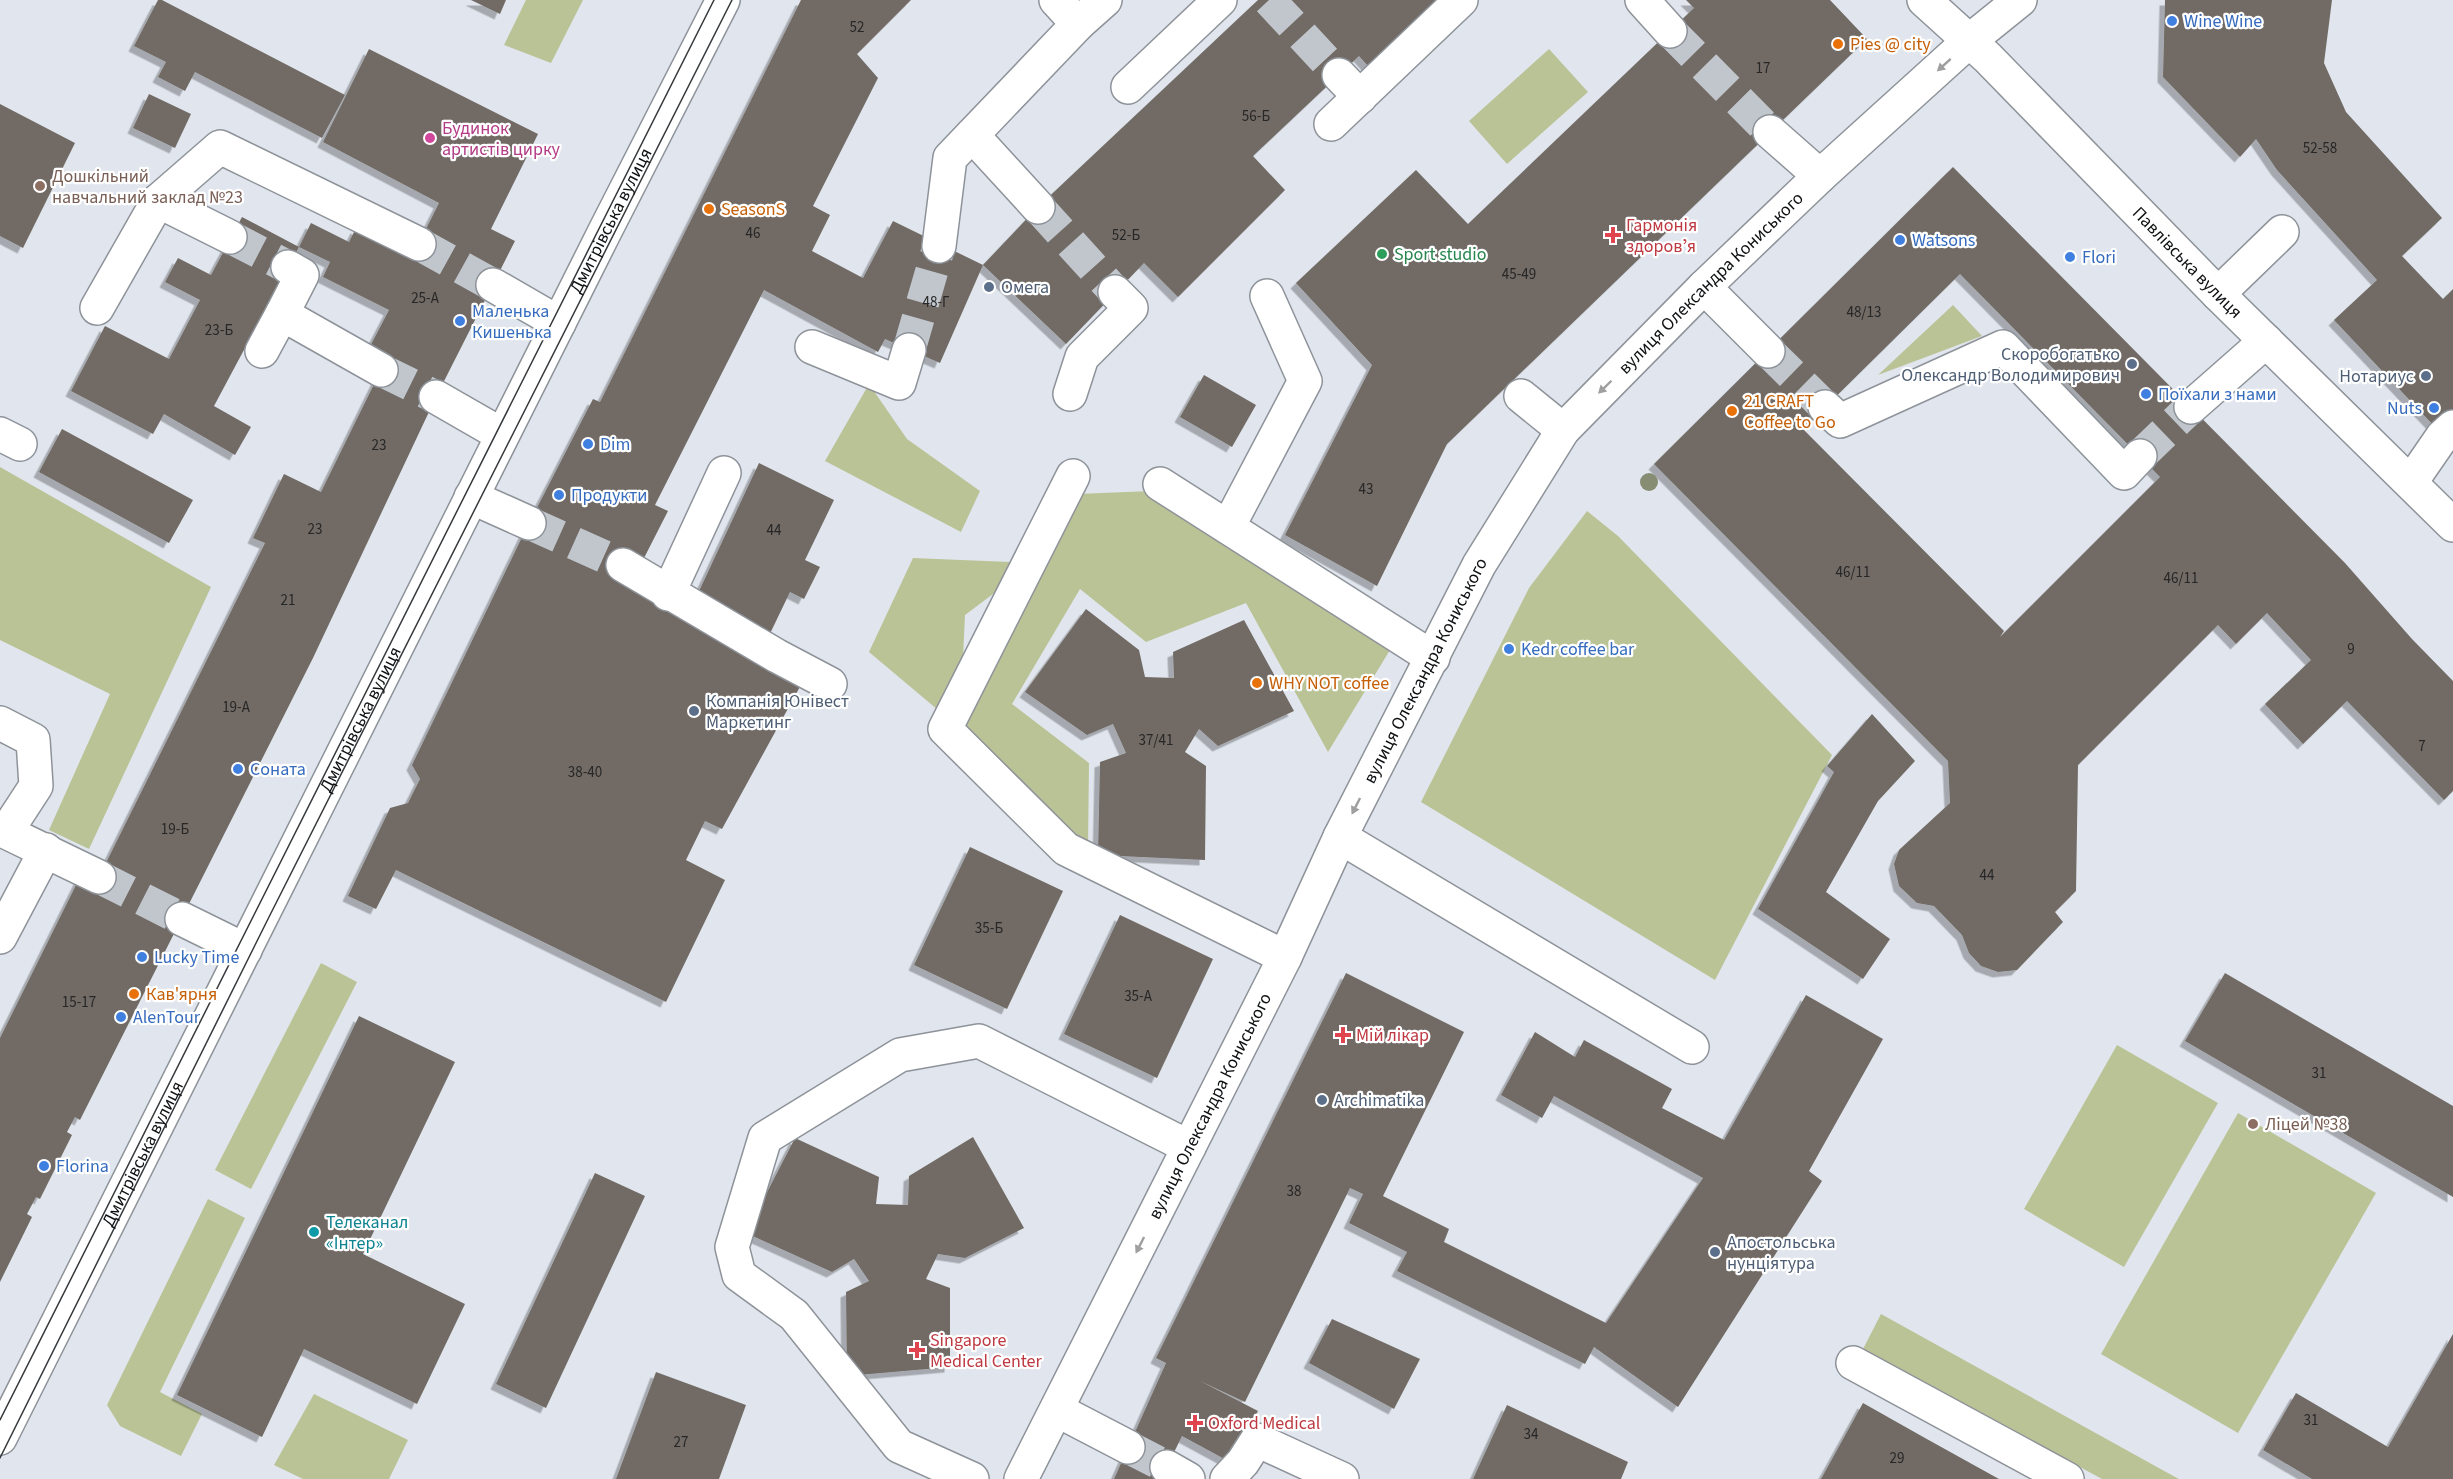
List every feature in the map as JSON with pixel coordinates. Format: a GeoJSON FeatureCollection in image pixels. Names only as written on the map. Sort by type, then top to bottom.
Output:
{"type":"FeatureCollection","features":[{"type":"Feature","properties":{"kind":"street","name":"Дмитрівська вулиця"},"geometry":{"type":"LineString","coordinates":[[0,1438],[502,435],[723,0]]}},
{"type":"Feature","properties":{"kind":"street"},"geometry":{"type":"LineString","coordinates":[[1056,0],[1078,24]]}},
{"type":"Feature","properties":{"kind":"street"},"geometry":{"type":"LineString","coordinates":[[939,246],[950,158],[1078,24],[1105,0]]}},
{"type":"Feature","properties":{"kind":"street"},"geometry":{"type":"LineString","coordinates":[[1128,87],[1220,0]]}},
{"type":"Feature","properties":{"kind":"street"},"geometry":{"type":"LineString","coordinates":[[1331,124],[1349,86],[1461,0]]}},
{"type":"Feature","properties":{"kind":"street"},"geometry":{"type":"LineString","coordinates":[[1642,0],[1670,31]]}},
{"type":"Feature","properties":{"kind":"street","name":"Павлівська вулиця"},"geometry":{"type":"LineString","coordinates":[[1924,0],[1988,58],[2218,294],[2453,525]]}},
{"type":"Feature","properties":{"kind":"street","name":"вулиця Олександра Кониського"},"geometry":{"type":"LineString","coordinates":[[1021,1479],[1285,957],[1340,837],[1479,565],[1563,430],[1704,287],[1820,176],[1968,42],[2020,0]]}},
{"type":"Feature","properties":{"kind":"street"},"geometry":{"type":"LineString","coordinates":[[1770,132],[1820,176]]}},
{"type":"Feature","properties":{"kind":"street"},"geometry":{"type":"LineString","coordinates":[[972,135],[1038,207]]}},
{"type":"Feature","properties":{"kind":"street"},"geometry":{"type":"LineString","coordinates":[[97,308],[158,201],[220,147],[419,244]]}},
{"type":"Feature","properties":{"kind":"street"},"geometry":{"type":"LineString","coordinates":[[158,201],[231,237]]}},
{"type":"Feature","properties":{"kind":"street"},"geometry":{"type":"LineString","coordinates":[[2218,294],[2282,232]]}},
{"type":"Feature","properties":{"kind":"street"},"geometry":{"type":"LineString","coordinates":[[262,351],[303,275],[288,267]]}},
{"type":"Feature","properties":{"kind":"street"},"geometry":{"type":"LineString","coordinates":[[493,285],[559,323]]}},
{"type":"Feature","properties":{"kind":"street"},"geometry":{"type":"LineString","coordinates":[[1704,287],[1768,351]]}},
{"type":"Feature","properties":{"kind":"street"},"geometry":{"type":"LineString","coordinates":[[1070,394],[1082,357],[1131,308],[1115,292]]}},
{"type":"Feature","properties":{"kind":"street"},"geometry":{"type":"LineString","coordinates":[[1228,527],[1305,381],[1267,296]]}},
{"type":"Feature","properties":{"kind":"street"},"geometry":{"type":"LineString","coordinates":[[282,314],[381,370]]}},
{"type":"Feature","properties":{"kind":"street"},"geometry":{"type":"LineString","coordinates":[[2191,407],[2266,341]]}},
{"type":"Feature","properties":{"kind":"street"},"geometry":{"type":"LineString","coordinates":[[812,347],[899,383],[909,350]]}},
{"type":"Feature","properties":{"kind":"street"},"geometry":{"type":"LineString","coordinates":[[1825,407],[1840,421],[2003,347],[2124,473],[2140,456]]}},
{"type":"Feature","properties":{"kind":"street"},"geometry":{"type":"LineString","coordinates":[[1521,396],[1563,430]]}},
{"type":"Feature","properties":{"kind":"street"},"geometry":{"type":"LineString","coordinates":[[436,397],[502,435]]}},
{"type":"Feature","properties":{"kind":"street"},"geometry":{"type":"LineString","coordinates":[[2411,482],[2442,438],[2453,427]]}},
{"type":"Feature","properties":{"kind":"street"},"geometry":{"type":"LineString","coordinates":[[668,594],[724,473]]}},
{"type":"Feature","properties":{"kind":"street"},"geometry":{"type":"LineString","coordinates":[[1073,476],[945,729],[1066,849],[1285,957]]}},
{"type":"Feature","properties":{"kind":"street"},"geometry":{"type":"LineString","coordinates":[[1160,484],[1433,658]]}},
{"type":"Feature","properties":{"kind":"street"},"geometry":{"type":"LineString","coordinates":[[471,497],[529,523]]}},
{"type":"Feature","properties":{"kind":"street"},"geometry":{"type":"LineString","coordinates":[[623,566],[785,661],[830,684]]}},
{"type":"Feature","properties":{"kind":"street"},"geometry":{"type":"LineString","coordinates":[[0,723],[33,740],[36,786],[6,832],[99,877]]}},
{"type":"Feature","properties":{"kind":"street"},"geometry":{"type":"LineString","coordinates":[[1340,837],[1692,1047]]}},
{"type":"Feature","properties":{"kind":"street"},"geometry":{"type":"LineString","coordinates":[[0,937],[46,850]]}},
{"type":"Feature","properties":{"kind":"street"},"geometry":{"type":"LineString","coordinates":[[182,919],[245,950]]}},
{"type":"Feature","properties":{"kind":"street"},"geometry":{"type":"LineString","coordinates":[[972,1479],[899,1446],[794,1315],[739,1275],[732,1247],[765,1138],[900,1055],[979,1041],[1189,1148]]}},
{"type":"Feature","properties":{"kind":"street"},"geometry":{"type":"LineString","coordinates":[[1853,1363],[2067,1479]]}},
{"type":"Feature","properties":{"kind":"street"},"geometry":{"type":"LineString","coordinates":[[1056,1410],[1128,1447]]}},
{"type":"Feature","properties":{"kind":"street"},"geometry":{"type":"LineString","coordinates":[[1227,1479],[1243,1462],[1257,1440],[1342,1479]]}},
{"type":"Feature","properties":{"kind":"green space"},"geometry":{"type":"Polygon","coordinates":[[[526,0],[583,0],[551,63],[504,45],[526,0]]]}},
{"type":"Feature","properties":{"kind":"green space"},"geometry":{"type":"Polygon","coordinates":[[[1549,49],[1588,92],[1507,164],[1469,121],[1549,49]]]}},
{"type":"Feature","properties":{"kind":"green space"},"geometry":{"type":"Polygon","coordinates":[[[1953,305],[1982,336],[1878,375],[1953,305]]]}},
{"type":"Feature","properties":{"kind":"green space"},"geometry":{"type":"Polygon","coordinates":[[[869,384],[907,439],[980,491],[961,532],[825,461],[869,384]]]}},
{"type":"Feature","properties":{"kind":"green space"},"geometry":{"type":"Polygon","coordinates":[[[0,467],[211,587],[89,849],[49,830],[110,694],[0,640],[0,467]]]}},
{"type":"Feature","properties":{"kind":"green space"},"geometry":{"type":"Polygon","coordinates":[[[1151,491],[1393,645],[1328,752],[1246,603],[1146,642],[1080,589],[1012,704],[1089,763],[1088,849],[960,725],[1078,494],[1151,491]]]}},
{"type":"Feature","properties":{"kind":"green space"},"geometry":{"type":"Polygon","coordinates":[[[1587,511],[1618,536],[1832,755],[1715,980],[1421,802],[1529,588],[1587,511]]]}},
{"type":"Feature","properties":{"kind":"green space"},"geometry":{"type":"Polygon","coordinates":[[[913,558],[1010,562],[997,591],[965,615],[963,657],[938,710],[869,652],[913,558]]]}},
{"type":"Feature","properties":{"kind":"green space"},"geometry":{"type":"Polygon","coordinates":[[[321,963],[357,982],[251,1189],[215,1170],[321,963]]]}},
{"type":"Feature","properties":{"kind":"green space"},"geometry":{"type":"Polygon","coordinates":[[[2117,1045],[2218,1103],[2124,1267],[2024,1209],[2117,1045]]]}},
{"type":"Feature","properties":{"kind":"green space"},"geometry":{"type":"Polygon","coordinates":[[[2238,1113],[2376,1193],[2238,1433],[2101,1354],[2238,1113]]]}},
{"type":"Feature","properties":{"kind":"green space"},"geometry":{"type":"Polygon","coordinates":[[[208,1199],[245,1218],[160,1392],[202,1414],[181,1456],[120,1426],[107,1405],[208,1199]]]}},
{"type":"Feature","properties":{"kind":"green space"},"geometry":{"type":"Polygon","coordinates":[[[1881,1314],[2179,1479],[2102,1479],[1863,1349],[1881,1314]]]}},
{"type":"Feature","properties":{"kind":"green space"},"geometry":{"type":"Polygon","coordinates":[[[314,1394],[408,1440],[389,1479],[303,1479],[274,1465],[314,1394]]]}},
{"type":"Feature","properties":{"kind":"building"},"geometry":{"type":"Polygon","coordinates":[[[158,0],[162,0],[345,95],[322,138],[195,72],[185,91],[158,77],[166,62],[134,46],[158,0]]]}},
{"type":"Feature","properties":{"kind":"building"},"geometry":{"type":"Polygon","coordinates":[[[471,0],[506,0],[500,14],[471,0]]]}},
{"type":"Feature","properties":{"kind":"building"},"geometry":{"type":"Polygon","coordinates":[[[801,0],[911,0],[857,54],[878,78],[813,206],[830,215],[812,251],[863,278],[893,221],[983,265],[940,363],[885,339],[878,352],[764,290],[655,505],[668,511],[643,560],[629,552],[616,580],[698,622],[802,683],[722,829],[705,821],[686,860],[725,880],[666,1002],[396,870],[376,909],[348,896],[390,808],[408,803],[420,779],[412,765],[524,533],[593,399],[600,402],[801,0]]]}},
{"type":"Feature","properties":{"kind":"building"},"geometry":{"type":"Polygon","coordinates":[[[1258,0],[1436,0],[1368,66],[1359,56],[1253,156],[1285,190],[1178,297],[1144,263],[1066,344],[983,265],[1038,207],[1258,0]]]}},
{"type":"Feature","properties":{"kind":"building"},"geometry":{"type":"Polygon","coordinates":[[[1686,0],[1830,0],[1867,39],[1447,444],[1377,586],[1285,535],[1372,365],[1296,283],[1416,170],[1468,224],[1694,8],[1686,0]]]}},
{"type":"Feature","properties":{"kind":"building"},"geometry":{"type":"Polygon","coordinates":[[[2165,0],[2332,0],[2324,63],[2346,112],[2442,218],[2402,256],[2443,299],[2453,289],[2453,410],[2435,427],[2334,320],[2377,280],[2277,170],[2256,139],[2240,157],[2163,77],[2165,0]]]}},
{"type":"Feature","properties":{"kind":"building"},"geometry":{"type":"Polygon","coordinates":[[[369,49],[538,134],[491,229],[515,241],[436,397],[313,658],[80,1120],[75,1117],[67,1132],[72,1135],[40,1199],[36,1197],[27,1214],[32,1217],[0,1282],[0,1038],[84,869],[99,877],[265,543],[253,538],[284,474],[321,492],[381,370],[363,360],[389,310],[323,277],[330,262],[299,247],[311,223],[349,242],[356,228],[412,257],[439,203],[323,142],[369,49]]]}},
{"type":"Feature","properties":{"kind":"building"},"geometry":{"type":"Polygon","coordinates":[[[149,94],[191,114],[175,148],[133,128],[149,94]]]}},
{"type":"Feature","properties":{"kind":"building"},"geometry":{"type":"Polygon","coordinates":[[[0,104],[75,143],[23,248],[0,236],[0,104]]]}},
{"type":"Feature","properties":{"kind":"building"},"geometry":{"type":"Polygon","coordinates":[[[1953,167],[2345,563],[2412,639],[2453,681],[2453,791],[2444,800],[2347,701],[2303,744],[2265,704],[2311,660],[2267,613],[2236,644],[2218,625],[2078,765],[2076,891],[2055,912],[2063,922],[2017,970],[1998,972],[1981,966],[1969,953],[1962,935],[1934,906],[1917,903],[1899,886],[1894,864],[1899,850],[1950,803],[1948,761],[1654,464],[1953,167]],[[1960,274],[1803,429],[2004,631],[2000,637],[2160,477],[1960,274]]]}},
{"type":"Feature","properties":{"kind":"building"},"geometry":{"type":"Polygon","coordinates":[[[242,217],[299,247],[214,406],[251,427],[235,455],[164,414],[153,434],[71,391],[105,326],[169,359],[200,300],[165,282],[178,258],[211,275],[242,217]]]}},
{"type":"Feature","properties":{"kind":"building"},"geometry":{"type":"Polygon","coordinates":[[[1204,375],[1256,405],[1232,447],[1180,417],[1204,375]]]}},
{"type":"Feature","properties":{"kind":"building"},"geometry":{"type":"Polygon","coordinates":[[[62,429],[193,500],[169,543],[39,472],[62,429]]]}},
{"type":"Feature","properties":{"kind":"building"},"geometry":{"type":"Polygon","coordinates":[[[759,463],[834,500],[805,560],[820,567],[804,599],[790,592],[765,644],[693,604],[759,463]]]}},
{"type":"Feature","properties":{"kind":"building"},"geometry":{"type":"Polygon","coordinates":[[[1086,609],[1139,650],[1145,677],[1174,678],[1173,652],[1244,620],[1294,711],[1218,746],[1199,729],[1185,752],[1206,766],[1205,860],[1098,855],[1100,762],[1126,753],[1113,724],[1087,735],[1025,692],[1086,609]]]}},
{"type":"Feature","properties":{"kind":"building"},"geometry":{"type":"Polygon","coordinates":[[[1872,714],[1915,761],[1878,801],[1826,892],[1890,939],[1863,979],[1758,909],[1834,772],[1827,766],[1872,714]]]}},
{"type":"Feature","properties":{"kind":"building"},"geometry":{"type":"Polygon","coordinates":[[[970,847],[1063,891],[1007,1009],[914,965],[970,847]]]}},
{"type":"Feature","properties":{"kind":"building"},"geometry":{"type":"Polygon","coordinates":[[[1120,915],[1213,959],[1157,1078],[1064,1034],[1120,915]]]}},
{"type":"Feature","properties":{"kind":"building"},"geometry":{"type":"Polygon","coordinates":[[[1346,973],[1464,1032],[1383,1196],[1449,1229],[1444,1242],[1606,1323],[1703,1178],[1554,1096],[1542,1118],[1501,1095],[1535,1032],[1575,1057],[1584,1040],[1672,1089],[1662,1108],[1724,1140],[1806,995],[1883,1039],[1809,1171],[1822,1181],[1678,1407],[1594,1347],[1585,1364],[1397,1271],[1407,1252],[1349,1223],[1363,1194],[1350,1188],[1245,1402],[1200,1381],[1258,1411],[1230,1462],[1182,1436],[1161,1479],[1114,1479],[1166,1363],[1156,1358],[1346,973]]]}},
{"type":"Feature","properties":{"kind":"building"},"geometry":{"type":"Polygon","coordinates":[[[2225,973],[2453,1106],[2453,1197],[2185,1041],[2225,973]]]}},
{"type":"Feature","properties":{"kind":"building","name":"Телеканал «Інтер»"},"geometry":{"type":"Polygon","coordinates":[[[359,1016],[455,1062],[363,1254],[465,1304],[417,1404],[304,1349],[262,1437],[177,1395],[359,1016]]]}},
{"type":"Feature","properties":{"kind":"building"},"geometry":{"type":"Polygon","coordinates":[[[973,1137],[1024,1228],[965,1258],[938,1254],[926,1279],[950,1288],[950,1367],[847,1376],[846,1292],[869,1281],[854,1259],[832,1272],[746,1233],[795,1138],[879,1177],[876,1204],[908,1205],[909,1176],[973,1137]]]}},
{"type":"Feature","properties":{"kind":"building"},"geometry":{"type":"Polygon","coordinates":[[[595,1173],[645,1196],[546,1408],[496,1384],[595,1173]]]}},
{"type":"Feature","properties":{"kind":"building"},"geometry":{"type":"Polygon","coordinates":[[[1332,1319],[1420,1359],[1394,1409],[1309,1363],[1332,1319]]]}},
{"type":"Feature","properties":{"kind":"building"},"geometry":{"type":"Polygon","coordinates":[[[2453,1334],[2453,1479],[2312,1479],[2263,1450],[2296,1393],[2388,1447],[2453,1334]]]}},
{"type":"Feature","properties":{"kind":"building"},"geometry":{"type":"Polygon","coordinates":[[[656,1372],[746,1405],[719,1479],[616,1479],[656,1372]]]}},
{"type":"Feature","properties":{"kind":"building"},"geometry":{"type":"Polygon","coordinates":[[[1863,1403],[1925,1438],[1999,1479],[1821,1479],[1863,1403]]]}},
{"type":"Feature","properties":{"kind":"building"},"geometry":{"type":"Polygon","coordinates":[[[1507,1405],[1628,1462],[1621,1479],[1473,1479],[1507,1405]]]}},
{"type":"Feature","properties":{"kind":"tunnel"},"geometry":{"type":"LineString","coordinates":[[1269,0],[1339,75]]}},
{"type":"Feature","properties":{"kind":"tunnel"},"geometry":{"type":"LineString","coordinates":[[1670,31],[1770,132]]}},
{"type":"Feature","properties":{"kind":"tunnel"},"geometry":{"type":"LineString","coordinates":[[1038,207],[1115,292]]}},
{"type":"Feature","properties":{"kind":"tunnel"},"geometry":{"type":"LineString","coordinates":[[230,237],[288,267]]}},
{"type":"Feature","properties":{"kind":"tunnel"},"geometry":{"type":"LineString","coordinates":[[419,244],[493,285]]}},
{"type":"Feature","properties":{"kind":"tunnel"},"geometry":{"type":"LineString","coordinates":[[909,350],[939,246]]}},
{"type":"Feature","properties":{"kind":"tunnel"},"geometry":{"type":"LineString","coordinates":[[1768,351],[1825,407]]}},
{"type":"Feature","properties":{"kind":"tunnel"},"geometry":{"type":"LineString","coordinates":[[381,370],[436,397]]}},
{"type":"Feature","properties":{"kind":"tunnel"},"geometry":{"type":"LineString","coordinates":[[2140,456],[2191,407]]}},
{"type":"Feature","properties":{"kind":"tunnel"},"geometry":{"type":"LineString","coordinates":[[529,523],[623,565]]}},
{"type":"Feature","properties":{"kind":"tunnel"},"geometry":{"type":"LineString","coordinates":[[99,877],[182,919]]}},
{"type":"Feature","properties":{"kind":"tunnel"},"geometry":{"type":"LineString","coordinates":[[1128,1447],[1167,1467]]}},
{"type":"Feature","properties":{"kind":"tram line"},"geometry":{"type":"LineString","coordinates":[[0,1420],[714,0]]}},
{"type":"Feature","properties":{"kind":"tram line"},"geometry":{"type":"LineString","coordinates":[[0,1458],[269,917],[732,0]]}},
{"type":"Feature","properties":{"kind":"place","name":"Wine Wine"},"geometry":{"type":"Point","coordinates":[2172,21]}},
{"type":"Feature","properties":{"kind":"place","name":"Pies @ city"},"geometry":{"type":"Point","coordinates":[1838,44]}},
{"type":"Feature","properties":{"kind":"place","name":"Будинок артистів цирку"},"geometry":{"type":"Point","coordinates":[430,138]}},
{"type":"Feature","properties":{"kind":"place","name":"Дошкільний навчальний заклад №23"},"geometry":{"type":"Point","coordinates":[40,186]}},
{"type":"Feature","properties":{"kind":"place","name":"SeasonS"},"geometry":{"type":"Point","coordinates":[709,209]}},
{"type":"Feature","properties":{"kind":"place","name":"Гармонія здоровʼя"},"geometry":{"type":"Point","coordinates":[1613,235]}},
{"type":"Feature","properties":{"kind":"place","name":"Watsons"},"geometry":{"type":"Point","coordinates":[1900,240]}},
{"type":"Feature","properties":{"kind":"place","name":"Sport studio"},"geometry":{"type":"Point","coordinates":[1382,254]}},
{"type":"Feature","properties":{"kind":"place","name":"Flori"},"geometry":{"type":"Point","coordinates":[2070,257]}},
{"type":"Feature","properties":{"kind":"place","name":"Омега"},"geometry":{"type":"Point","coordinates":[989,287]}},
{"type":"Feature","properties":{"kind":"place","name":"Маленька Кишенька"},"geometry":{"type":"Point","coordinates":[460,321]}},
{"type":"Feature","properties":{"kind":"place","name":"Скоробогатько Олександр Володимирович"},"geometry":{"type":"Point","coordinates":[2132,364]}},
{"type":"Feature","properties":{"kind":"place","name":"Нотариус"},"geometry":{"type":"Point","coordinates":[2426,376]}},
{"type":"Feature","properties":{"kind":"place","name":"Поїхали з нами"},"geometry":{"type":"Point","coordinates":[2146,394]}},
{"type":"Feature","properties":{"kind":"place","name":"Nuts"},"geometry":{"type":"Point","coordinates":[2434,408]}},
{"type":"Feature","properties":{"kind":"place","name":"21 CRAFT Coffee to Go"},"geometry":{"type":"Point","coordinates":[1732,411]}},
{"type":"Feature","properties":{"kind":"place","name":"Dim"},"geometry":{"type":"Point","coordinates":[588,444]}},
{"type":"Feature","properties":{"kind":"place","name":"Продукти"},"geometry":{"type":"Point","coordinates":[559,495]}},
{"type":"Feature","properties":{"kind":"place","name":"Kedr coffee bar"},"geometry":{"type":"Point","coordinates":[1509,649]}},
{"type":"Feature","properties":{"kind":"place","name":"WHY NOT coffee"},"geometry":{"type":"Point","coordinates":[1257,683]}},
{"type":"Feature","properties":{"kind":"place","name":"Компанія Юнівест Маркетинг"},"geometry":{"type":"Point","coordinates":[694,711]}},
{"type":"Feature","properties":{"kind":"place","name":"Соната"},"geometry":{"type":"Point","coordinates":[238,769]}},
{"type":"Feature","properties":{"kind":"place","name":"Lucky Time"},"geometry":{"type":"Point","coordinates":[142,957]}},
{"type":"Feature","properties":{"kind":"place","name":"Кав'ярня"},"geometry":{"type":"Point","coordinates":[134,994]}},
{"type":"Feature","properties":{"kind":"place","name":"AlenTour"},"geometry":{"type":"Point","coordinates":[121,1017]}},
{"type":"Feature","properties":{"kind":"place","name":"Мій лікар"},"geometry":{"type":"Point","coordinates":[1343,1035]}},
{"type":"Feature","properties":{"kind":"place","name":"Archimatika"},"geometry":{"type":"Point","coordinates":[1322,1100]}},
{"type":"Feature","properties":{"kind":"place","name":"Ліцей №38"},"geometry":{"type":"Point","coordinates":[2253,1124]}},
{"type":"Feature","properties":{"kind":"place","name":"Florina"},"geometry":{"type":"Point","coordinates":[44,1166]}},
{"type":"Feature","properties":{"kind":"place","name":"Телеканал «Інтер»"},"geometry":{"type":"Point","coordinates":[314,1232]}},
{"type":"Feature","properties":{"kind":"place","name":"Апостольська нунціятура"},"geometry":{"type":"Point","coordinates":[1715,1252]}},
{"type":"Feature","properties":{"kind":"place","name":"Singapore Medical Center"},"geometry":{"type":"Point","coordinates":[917,1350]}},
{"type":"Feature","properties":{"kind":"place","name":"Oxford Medical"},"geometry":{"type":"Point","coordinates":[1195,1423]}}]}
